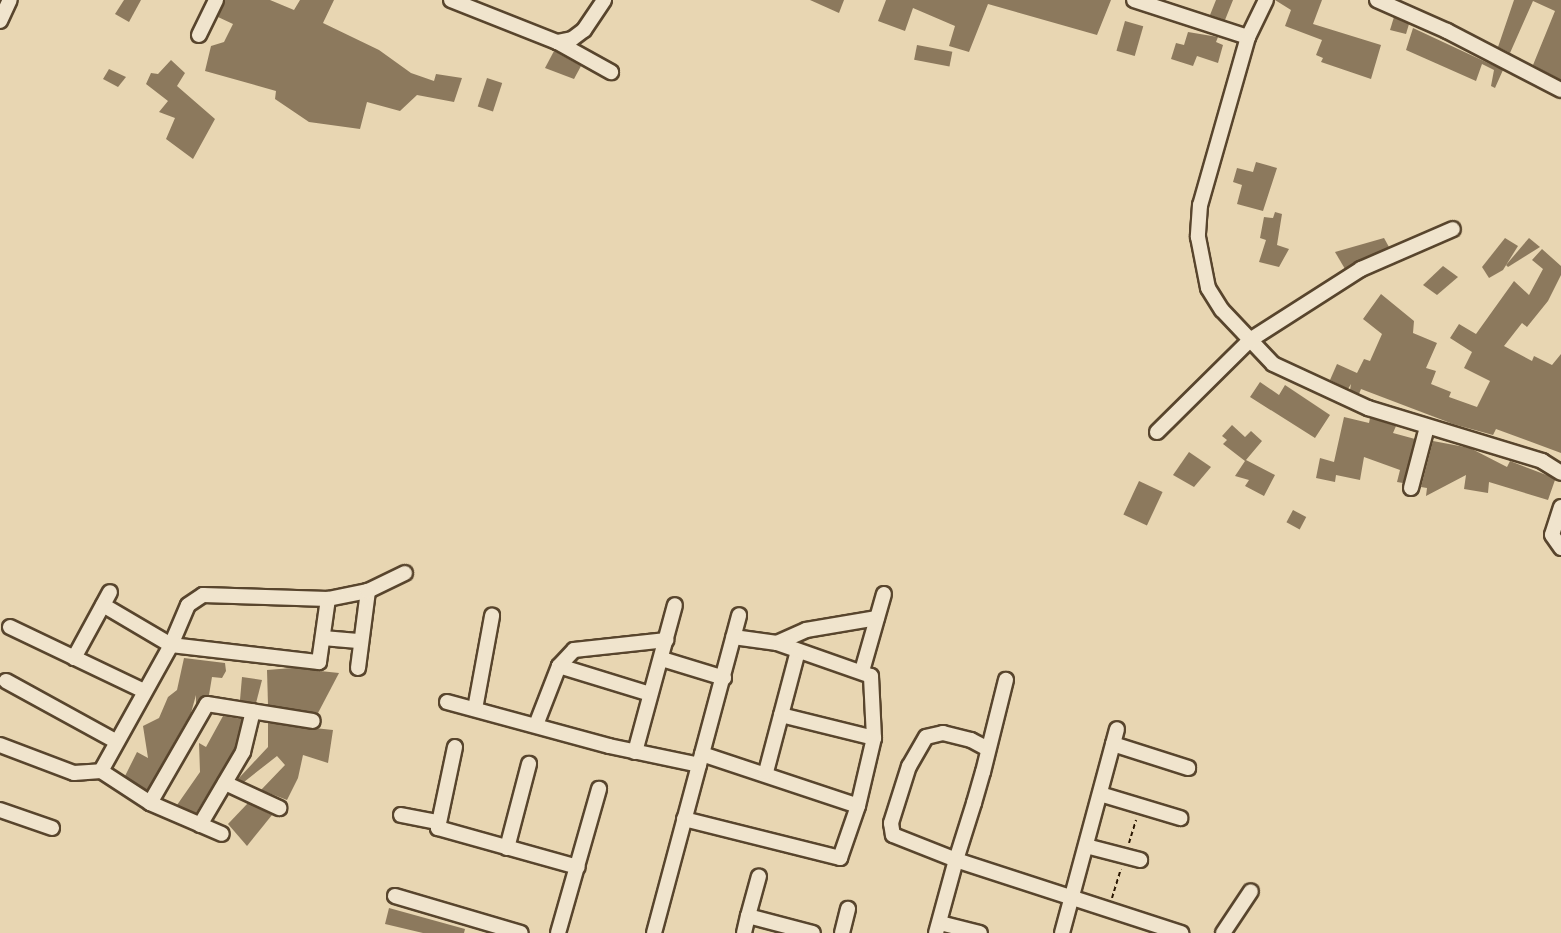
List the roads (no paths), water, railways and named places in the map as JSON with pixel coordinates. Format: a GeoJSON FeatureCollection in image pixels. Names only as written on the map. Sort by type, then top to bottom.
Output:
{"type":"FeatureCollection","features":[{"type":"Feature","properties":{"kind":"street"},"geometry":{"type":"LineString","coordinates":[[0,21],[10,0]]}},
{"type":"Feature","properties":{"kind":"street"},"geometry":{"type":"LineString","coordinates":[[199,35],[216,0]]}},
{"type":"Feature","properties":{"kind":"street"},"geometry":{"type":"LineString","coordinates":[[451,0],[557,42],[611,72]]}},
{"type":"Feature","properties":{"kind":"street"},"geometry":{"type":"LineString","coordinates":[[557,42],[572,39],[584,30],[604,0]]}},
{"type":"Feature","properties":{"kind":"street"},"geometry":{"type":"LineString","coordinates":[[1134,0],[1248,37]]}},
{"type":"Feature","properties":{"kind":"street"},"geometry":{"type":"LineString","coordinates":[[1266,0],[1248,37],[1200,205],[1201,264],[1208,288],[1273,364],[1368,408],[1542,461],[1561,473]]}},
{"type":"Feature","properties":{"kind":"street"},"geometry":{"type":"LineString","coordinates":[[1377,0],[1447,31],[1561,90]]}},
{"type":"Feature","properties":{"kind":"street"},"geometry":{"type":"LineString","coordinates":[[1157,432],[1253,343],[1361,269],[1454,229]]}},
{"type":"Feature","properties":{"kind":"street"},"geometry":{"type":"LineString","coordinates":[[1411,488],[1427,427]]}},
{"type":"Feature","properties":{"kind":"street"},"geometry":{"type":"LineString","coordinates":[[1561,507],[1552,535],[1561,548]]}},
{"type":"Feature","properties":{"kind":"street"},"geometry":{"type":"LineString","coordinates":[[101,771],[171,645],[188,605],[203,595],[328,599],[368,591],[405,573]]}},
{"type":"Feature","properties":{"kind":"street"},"geometry":{"type":"LineString","coordinates":[[358,668],[368,591]]}},
{"type":"Feature","properties":{"kind":"street"},"geometry":{"type":"LineString","coordinates":[[74,658],[110,592]]}},
{"type":"Feature","properties":{"kind":"street"},"geometry":{"type":"LineString","coordinates":[[862,671],[884,594]]}},
{"type":"Feature","properties":{"kind":"street"},"geometry":{"type":"LineString","coordinates":[[103,605],[171,645],[319,662],[328,599]]}},
{"type":"Feature","properties":{"kind":"street"},"geometry":{"type":"LineString","coordinates":[[635,752],[675,605]]}},
{"type":"Feature","properties":{"kind":"street"},"geometry":{"type":"LineString","coordinates":[[654,933],[739,615]]}},
{"type":"Feature","properties":{"kind":"street"},"geometry":{"type":"LineString","coordinates":[[475,709],[492,616]]}},
{"type":"Feature","properties":{"kind":"street"},"geometry":{"type":"LineString","coordinates":[[777,643],[806,630],[877,618]]}},
{"type":"Feature","properties":{"kind":"street"},"geometry":{"type":"LineString","coordinates":[[10,627],[144,691]]}},
{"type":"Feature","properties":{"kind":"street"},"geometry":{"type":"LineString","coordinates":[[684,819],[840,858],[858,806],[874,738],[874,687],[871,676],[777,643],[733,637]]}},
{"type":"Feature","properties":{"kind":"street"},"geometry":{"type":"LineString","coordinates":[[323,638],[362,641]]}},
{"type":"Feature","properties":{"kind":"street"},"geometry":{"type":"LineString","coordinates":[[536,725],[559,666],[574,650],[666,640]]}},
{"type":"Feature","properties":{"kind":"street"},"geometry":{"type":"LineString","coordinates":[[766,772],[798,651]]}},
{"type":"Feature","properties":{"kind":"street"},"geometry":{"type":"LineString","coordinates":[[662,659],[724,678]]}},
{"type":"Feature","properties":{"kind":"street"},"geometry":{"type":"LineString","coordinates":[[559,666],[650,694]]}},
{"type":"Feature","properties":{"kind":"street"},"geometry":{"type":"LineString","coordinates":[[6,681],[116,741]]}},
{"type":"Feature","properties":{"kind":"street"},"geometry":{"type":"LineString","coordinates":[[980,933],[938,928],[1006,681]]}},
{"type":"Feature","properties":{"kind":"street"},"geometry":{"type":"LineString","coordinates":[[447,702],[635,752],[700,760],[766,772],[858,806]]}},
{"type":"Feature","properties":{"kind":"street"},"geometry":{"type":"LineString","coordinates":[[150,802],[207,704],[313,721]]}},
{"type":"Feature","properties":{"kind":"street"},"geometry":{"type":"LineString","coordinates":[[201,825],[243,752],[254,711]]}},
{"type":"Feature","properties":{"kind":"street"},"geometry":{"type":"LineString","coordinates":[[781,715],[874,738]]}},
{"type":"Feature","properties":{"kind":"street"},"geometry":{"type":"LineString","coordinates":[[1062,933],[1117,729]]}},
{"type":"Feature","properties":{"kind":"street"},"geometry":{"type":"LineString","coordinates":[[988,749],[971,740],[943,733],[926,737],[909,766],[891,823],[892,835],[1072,900],[1181,933]]}},
{"type":"Feature","properties":{"kind":"street"},"geometry":{"type":"LineString","coordinates":[[1113,744],[1188,768]]}},
{"type":"Feature","properties":{"kind":"street"},"geometry":{"type":"LineString","coordinates":[[0,745],[74,773],[101,771],[150,802],[222,834]]}},
{"type":"Feature","properties":{"kind":"street"},"geometry":{"type":"LineString","coordinates":[[436,822],[455,747]]}},
{"type":"Feature","properties":{"kind":"street"},"geometry":{"type":"LineString","coordinates":[[507,848],[529,764]]}},
{"type":"Feature","properties":{"kind":"street"},"geometry":{"type":"LineString","coordinates":[[225,783],[279,808]]}},
{"type":"Feature","properties":{"kind":"street"},"geometry":{"type":"LineString","coordinates":[[558,933],[599,789]]}},
{"type":"Feature","properties":{"kind":"street"},"geometry":{"type":"LineString","coordinates":[[1100,795],[1180,818]]}},
{"type":"Feature","properties":{"kind":"street"},"geometry":{"type":"LineString","coordinates":[[0,810],[52,828]]}},
{"type":"Feature","properties":{"kind":"street"},"geometry":{"type":"LineString","coordinates":[[401,815],[436,822],[444,831],[578,867]]}},
{"type":"Feature","properties":{"kind":"street"},"geometry":{"type":"LineString","coordinates":[[1086,846],[1140,860]]}},
{"type":"Feature","properties":{"kind":"street"},"geometry":{"type":"LineString","coordinates":[[744,933],[759,876]]}},
{"type":"Feature","properties":{"kind":"street"},"geometry":{"type":"LineString","coordinates":[[1223,933],[1251,891]]}},
{"type":"Feature","properties":{"kind":"street"},"geometry":{"type":"LineString","coordinates":[[395,896],[477,927],[521,933]]}},
{"type":"Feature","properties":{"kind":"street"},"geometry":{"type":"LineString","coordinates":[[842,933],[848,909]]}},
{"type":"Feature","properties":{"kind":"street"},"geometry":{"type":"LineString","coordinates":[[748,916],[813,933]]}}]}
